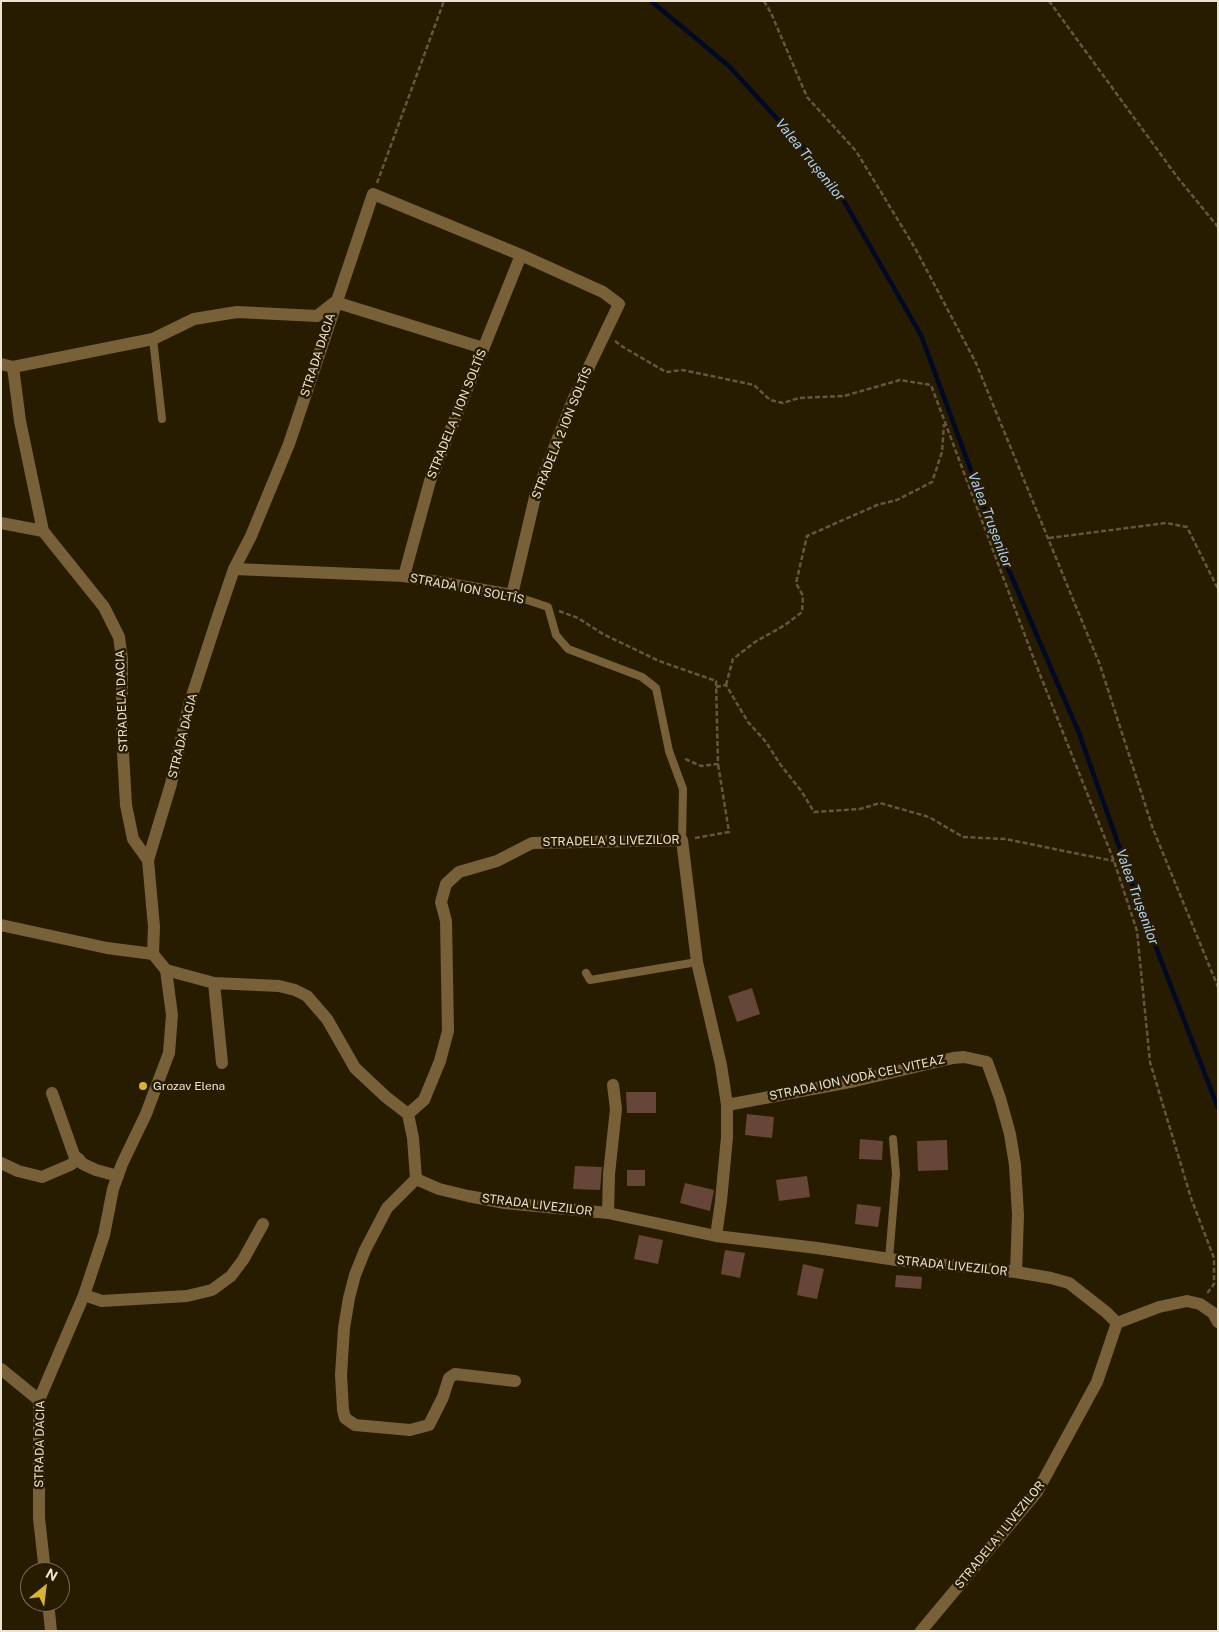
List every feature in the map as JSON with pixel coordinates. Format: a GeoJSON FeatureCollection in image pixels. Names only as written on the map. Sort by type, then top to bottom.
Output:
{"type":"FeatureCollection","features":[{"type":"Feature","properties":{"kind":"street"},"geometry":{"type":"LineString","coordinates":[[373,194],[521,255]]}},
{"type":"Feature","properties":{"kind":"street","name":"STRADA DACIA"},"geometry":{"type":"LineString","coordinates":[[153,954],[154,927],[148,860],[171,784],[189,705],[234,569],[251,536],[289,444],[335,302],[373,194]]}},
{"type":"Feature","properties":{"kind":"street","name":"STRADELA 2 ION SOLTÎS"},"geometry":{"type":"LineString","coordinates":[[512,595],[535,497],[574,398],[618,304],[603,292],[521,255]]}},
{"type":"Feature","properties":{"kind":"street","name":"STRADELA 1 ION SOLTÎS"},"geometry":{"type":"LineString","coordinates":[[404,576],[430,481],[521,255]]}},
{"type":"Feature","properties":{"kind":"street","name":"STRADA DACIA"},"geometry":{"type":"LineString","coordinates":[[153,339],[194,319],[237,312],[317,316],[335,302]]}},
{"type":"Feature","properties":{"kind":"street","name":"STRADA DACIA"},"geometry":{"type":"LineString","coordinates":[[335,302],[483,348]]}},
{"type":"Feature","properties":{"kind":"street","name":"STRADELA DACIA"},"geometry":{"type":"LineString","coordinates":[[148,860],[133,839],[126,805],[122,735],[122,659],[119,637],[104,607],[43,531],[7,366],[153,339]]}},
{"type":"Feature","properties":{"kind":"street"},"geometry":{"type":"LineString","coordinates":[[1,522],[43,531]]}},
{"type":"Feature","properties":{"kind":"street","name":"STRADA ION SOLTÎS"},"geometry":{"type":"LineString","coordinates":[[234,569],[404,576],[512,595]]}},
{"type":"Feature","properties":{"kind":"street"},"geometry":{"type":"LineString","coordinates":[[682,840],[697,962],[727,1105],[727,1137],[716,1236]]}},
{"type":"Feature","properties":{"kind":"street","name":"STRADELA 3 LIVEZILOR"},"geometry":{"type":"LineString","coordinates":[[408,1114],[424,1100],[440,1061],[448,1031],[446,921],[441,902],[446,884],[460,872],[497,861],[532,843],[682,840]]}},
{"type":"Feature","properties":{"kind":"street"},"geometry":{"type":"LineString","coordinates":[[1,925],[107,948],[153,954],[166,970],[214,982],[279,986],[295,990],[306,996],[319,1008],[327,1019],[355,1068],[386,1098],[408,1114],[413,1138],[416,1179],[388,1208],[364,1250],[349,1298],[344,1328],[341,1375],[344,1418],[355,1425],[410,1430],[429,1424],[443,1397],[449,1378],[456,1374],[515,1381]]}},
{"type":"Feature","properties":{"kind":"street","name":"STRADA DACIA"},"geometry":{"type":"LineString","coordinates":[[44,1562],[39,1518],[39,1400],[84,1295],[104,1235],[113,1189],[146,1114],[169,1054],[172,1015],[166,970]]}},
{"type":"Feature","properties":{"kind":"street"},"geometry":{"type":"LineString","coordinates":[[214,982],[222,1063]]}},
{"type":"Feature","properties":{"kind":"street","name":"STRADA ION VODĂ CEL VITEAZ"},"geometry":{"type":"LineString","coordinates":[[727,1105],[855,1081],[953,1058],[964,1057],[987,1062]]}},
{"type":"Feature","properties":{"kind":"street","name":"STRADA LIVEZILOR"},"geometry":{"type":"LineString","coordinates":[[987,1062],[1002,1107],[1015,1165],[1018,1214],[1016,1272]]}},
{"type":"Feature","properties":{"kind":"street","name":"STRADA LIVEZILOR"},"geometry":{"type":"LineString","coordinates":[[608,1213],[609,1174],[616,1109],[613,1085]]}},
{"type":"Feature","properties":{"kind":"street"},"geometry":{"type":"LineString","coordinates":[[52,1093],[74,1155],[83,1164],[118,1176]]}},
{"type":"Feature","properties":{"kind":"street"},"geometry":{"type":"LineString","coordinates":[[1,1163],[18,1171],[42,1176],[70,1165],[78,1159]]}},
{"type":"Feature","properties":{"kind":"street","name":"STRADA LIVEZILOR"},"geometry":{"type":"LineString","coordinates":[[416,1179],[439,1189],[506,1203],[608,1213],[716,1236],[889,1259],[1016,1272],[1051,1278],[1069,1283],[1117,1323]]}},
{"type":"Feature","properties":{"kind":"street"},"geometry":{"type":"LineString","coordinates":[[84,1295],[102,1300],[187,1296],[212,1290],[231,1276],[243,1260],[263,1224]]}},
{"type":"Feature","properties":{"kind":"street"},"geometry":{"type":"LineString","coordinates":[[1117,1323],[1159,1308],[1187,1301],[1200,1304],[1213,1314],[1218,1322]]}},
{"type":"Feature","properties":{"kind":"street","name":"STRADELA 1 LIVEZILOR"},"geometry":{"type":"LineString","coordinates":[[921,1631],[1037,1492],[1097,1382],[1117,1323]]}},
{"type":"Feature","properties":{"kind":"street"},"geometry":{"type":"LineString","coordinates":[[1,1369],[39,1400]]}},
{"type":"Feature","properties":{"kind":"street"},"geometry":{"type":"LineString","coordinates":[[49,1612],[51,1631]]}},
{"type":"Feature","properties":{"kind":"lane"},"geometry":{"type":"LineString","coordinates":[[153,339],[162,418]]}},
{"type":"Feature","properties":{"kind":"lane","name":"STRADA ION SOLTÎS"},"geometry":{"type":"LineString","coordinates":[[512,595],[548,607],[556,635],[568,649],[642,677],[656,688],[669,751],[683,789],[682,840]]}},
{"type":"Feature","properties":{"kind":"lane"},"geometry":{"type":"LineString","coordinates":[[586,973],[590,980],[697,962]]}},
{"type":"Feature","properties":{"kind":"lane","name":"STRADA LIVEZILOR"},"geometry":{"type":"LineString","coordinates":[[889,1259],[896,1174],[893,1139]]}},
{"type":"Feature","properties":{"kind":"path"},"geometry":{"type":"LineString","coordinates":[[373,194],[444,1]]}},
{"type":"Feature","properties":{"kind":"path"},"geometry":{"type":"LineString","coordinates":[[764,1],[808,97],[856,151],[915,248],[976,363],[1100,664],[1153,830],[1218,987]]}},
{"type":"Feature","properties":{"kind":"path"},"geometry":{"type":"LineString","coordinates":[[1049,1],[1178,178],[1218,227]]}},
{"type":"Feature","properties":{"kind":"path"},"geometry":{"type":"LineString","coordinates":[[605,332],[623,347],[666,372],[682,370],[754,385],[770,400],[783,403],[799,398],[844,396],[900,380],[931,385],[1035,662],[1114,861],[1137,931],[1150,1062],[1191,1198],[1214,1258],[1214,1284],[1200,1304]]}},
{"type":"Feature","properties":{"kind":"path"},"geometry":{"type":"LineString","coordinates":[[945,421],[942,452],[932,482],[897,500],[877,505],[807,536],[796,583],[804,596],[802,612],[785,625],[755,642],[733,659],[726,685],[748,722],[766,742],[814,812],[860,809],[880,803],[929,817],[963,837],[1005,838],[1114,861]]}},
{"type":"Feature","properties":{"kind":"path"},"geometry":{"type":"LineString","coordinates":[[1048,538],[1166,524],[1187,527],[1218,589]]}},
{"type":"Feature","properties":{"kind":"path"},"geometry":{"type":"LineString","coordinates":[[716,687],[726,685]]}},
{"type":"Feature","properties":{"kind":"path","name":"STRADELA 3 LIVEZILOR"},"geometry":{"type":"LineString","coordinates":[[682,840],[729,832],[718,764]]}},
{"type":"Feature","properties":{"kind":"building"},"geometry":{"type":"Polygon","coordinates":[[[752,988],[760,1014],[737,1022],[728,996],[752,988]]]}},
{"type":"Feature","properties":{"kind":"building"},"geometry":{"type":"Polygon","coordinates":[[[626,1092],[656,1092],[656,1113],[627,1113],[626,1092]]]}},
{"type":"Feature","properties":{"kind":"building"},"geometry":{"type":"Polygon","coordinates":[[[747,1114],[774,1117],[772,1138],[745,1135],[747,1114]]]}},
{"type":"Feature","properties":{"kind":"building"},"geometry":{"type":"Polygon","coordinates":[[[860,1139],[883,1141],[882,1160],[859,1159],[860,1139]]]}},
{"type":"Feature","properties":{"kind":"building"},"geometry":{"type":"Polygon","coordinates":[[[947,1140],[948,1170],[918,1171],[917,1141],[947,1140]]]}},
{"type":"Feature","properties":{"kind":"building"},"geometry":{"type":"Polygon","coordinates":[[[575,1166],[602,1167],[600,1190],[573,1189],[575,1166]]]}},
{"type":"Feature","properties":{"kind":"building"},"geometry":{"type":"Polygon","coordinates":[[[627,1170],[645,1170],[645,1186],[627,1186],[627,1170]]]}},
{"type":"Feature","properties":{"kind":"building"},"geometry":{"type":"Polygon","coordinates":[[[807,1176],[810,1197],[779,1201],[776,1180],[807,1176]]]}},
{"type":"Feature","properties":{"kind":"building"},"geometry":{"type":"Polygon","coordinates":[[[685,1183],[714,1190],[710,1211],[680,1203],[685,1183]]]}},
{"type":"Feature","properties":{"kind":"building"},"geometry":{"type":"Polygon","coordinates":[[[857,1204],[881,1207],[878,1227],[855,1224],[857,1204]]]}},
{"type":"Feature","properties":{"kind":"building"},"geometry":{"type":"Polygon","coordinates":[[[639,1235],[663,1240],[658,1264],[634,1259],[639,1235]]]}},
{"type":"Feature","properties":{"kind":"building"},"geometry":{"type":"Polygon","coordinates":[[[725,1250],[745,1253],[740,1278],[721,1274],[725,1250]]]}},
{"type":"Feature","properties":{"kind":"building"},"geometry":{"type":"Polygon","coordinates":[[[803,1264],[824,1269],[817,1299],[797,1295],[803,1264]]]}},
{"type":"Feature","properties":{"kind":"building"},"geometry":{"type":"Polygon","coordinates":[[[896,1275],[922,1277],[921,1289],[895,1287],[896,1275]]]}},
{"type":"Feature","properties":{"kind":"waterway","name":"Valea Trușenilor"},"geometry":{"type":"LineString","coordinates":[[651,1],[729,66],[802,146],[844,201],[921,335],[1001,552],[1079,733],[1142,911],[1218,1108]]}},
{"type":"Feature","properties":{"kind":"place","name":"Grozav Elena"},"geometry":{"type":"Point","coordinates":[143,1086]}}]}
